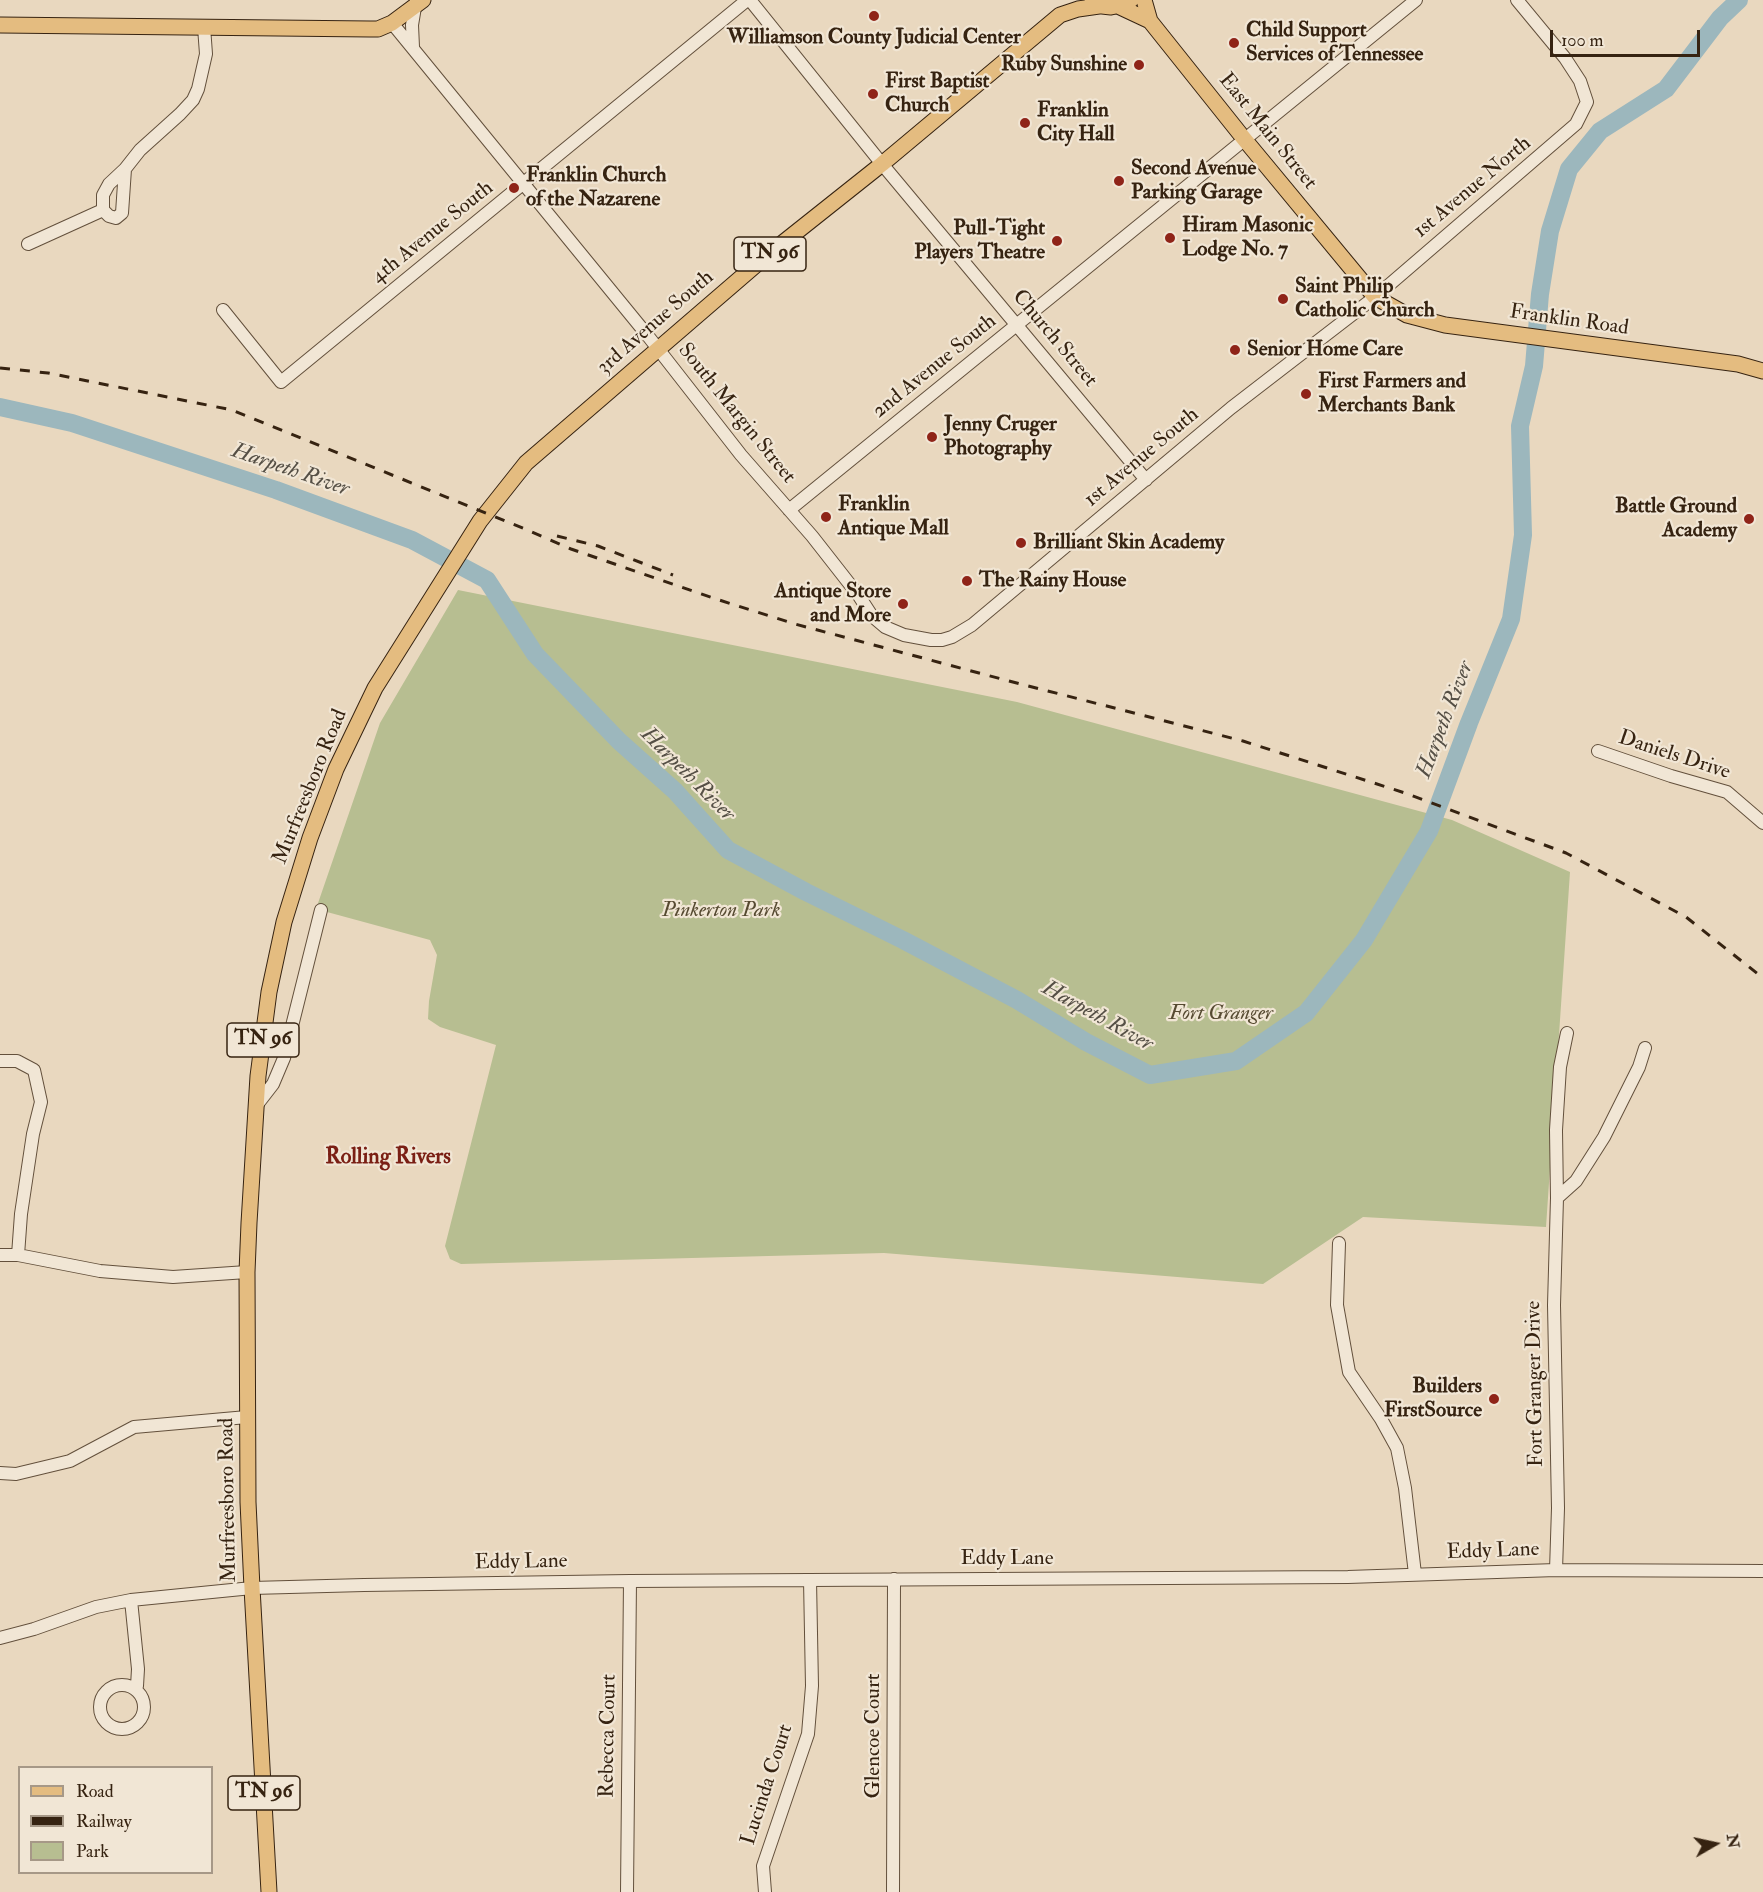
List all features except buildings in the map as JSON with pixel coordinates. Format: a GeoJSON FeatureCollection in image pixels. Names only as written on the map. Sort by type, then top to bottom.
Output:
{"type":"FeatureCollection","features":[{"type":"Feature","properties":{"kind":"main road","name":"3rd Avenue South"},"geometry":{"type":"LineString","coordinates":[[1060,15],[1067,0]]}},
{"type":"Feature","properties":{"kind":"main road","name":"East Main Street"},"geometry":{"type":"LineString","coordinates":[[1144,0],[1150,21]]}},
{"type":"Feature","properties":{"kind":"main road"},"geometry":{"type":"LineString","coordinates":[[0,25],[370,29],[392,23],[418,2]]}},
{"type":"Feature","properties":{"kind":"main road","name":"3rd Avenue South"},"geometry":{"type":"LineString","coordinates":[[482,517],[526,463],[658,348],[765,257],[882,164],[1060,15],[1094,3],[1107,7],[1124,3]]}},
{"type":"Feature","properties":{"kind":"main road","name":"East Main Street"},"geometry":{"type":"LineString","coordinates":[[1124,3],[1150,21],[1375,297]]}},
{"type":"Feature","properties":{"kind":"main road","name":"Franklin Road"},"geometry":{"type":"LineString","coordinates":[[1375,297],[1407,315],[1445,325],[1738,364],[1763,370]]}},
{"type":"Feature","properties":{"kind":"main road","name":"Murfreesboro Road"},"geometry":{"type":"LineString","coordinates":[[269,1892],[252,1588],[247,1418],[247,1272],[258,1076],[269,992],[284,922],[310,838],[336,769],[375,688],[482,517]]}},
{"type":"Feature","properties":{"kind":"street","name":"Church Street"},"geometry":{"type":"LineString","coordinates":[[748,0],[1146,480]]}},
{"type":"Feature","properties":{"kind":"street","name":"4th Avenue South"},"geometry":{"type":"LineString","coordinates":[[223,310],[281,382],[748,0]]}},
{"type":"Feature","properties":{"kind":"street","name":"2nd Avenue South"},"geometry":{"type":"LineString","coordinates":[[789,510],[1416,0]]}},
{"type":"Feature","properties":{"kind":"street","name":"1st Avenue North"},"geometry":{"type":"LineString","coordinates":[[1375,297],[1558,141],[1576,124],[1587,102],[1580,81],[1565,58],[1517,0]]}},
{"type":"Feature","properties":{"kind":"street"},"geometry":{"type":"LineString","coordinates":[[413,47],[412,25],[418,2]]}},
{"type":"Feature","properties":{"kind":"street","name":"South Margin Street"},"geometry":{"type":"LineString","coordinates":[[392,23],[658,348],[741,455],[859,596],[872,616],[885,627],[904,635],[931,640]]}},
{"type":"Feature","properties":{"kind":"street"},"geometry":{"type":"LineString","coordinates":[[125,168],[122,213],[116,218],[109,216],[103,210],[103,195],[109,184],[140,150],[193,100],[198,89],[206,54],[204,27]]}},
{"type":"Feature","properties":{"kind":"street"},"geometry":{"type":"LineString","coordinates":[[28,244],[103,210]]}},
{"type":"Feature","properties":{"kind":"street","name":"1st Avenue South"},"geometry":{"type":"LineString","coordinates":[[931,640],[952,637],[972,625],[1231,408],[1375,297]]}},
{"type":"Feature","properties":{"kind":"street","name":"Daniels Drive"},"geometry":{"type":"LineString","coordinates":[[1598,752],[1727,792],[1763,823]]}},
{"type":"Feature","properties":{"kind":"street"},"geometry":{"type":"LineString","coordinates":[[256,1106],[273,1084],[284,1058],[321,910]]}},
{"type":"Feature","properties":{"kind":"street","name":"Fort Granger Drive"},"geometry":{"type":"LineString","coordinates":[[1556,1570],[1558,1508],[1554,1305],[1556,1130],[1560,1067],[1567,1033]]}},
{"type":"Feature","properties":{"kind":"street"},"geometry":{"type":"LineString","coordinates":[[1557,1198],[1576,1181],[1604,1137],[1639,1067],[1645,1048]]}},
{"type":"Feature","properties":{"kind":"street"},"geometry":{"type":"LineString","coordinates":[[0,1061],[17,1061],[34,1070],[41,1102],[33,1134],[21,1214],[18,1255]]}},
{"type":"Feature","properties":{"kind":"street"},"geometry":{"type":"LineString","coordinates":[[1339,1243],[1337,1305],[1349,1372],[1381,1419],[1397,1448],[1405,1488],[1415,1574]]}},
{"type":"Feature","properties":{"kind":"street"},"geometry":{"type":"LineString","coordinates":[[0,1255],[18,1255],[100,1271],[173,1277],[247,1272]]}},
{"type":"Feature","properties":{"kind":"street"},"geometry":{"type":"LineString","coordinates":[[0,1473],[16,1474],[70,1461],[134,1427],[247,1418]]}},
{"type":"Feature","properties":{"kind":"street","name":"Eddy Lane"},"geometry":{"type":"LineString","coordinates":[[0,1638],[34,1629],[96,1607],[131,1600],[252,1588],[630,1581],[1348,1577],[1556,1570],[1763,1571]]}},
{"type":"Feature","properties":{"kind":"street","name":"Glencoe Court"},"geometry":{"type":"LineString","coordinates":[[893,1892],[894,1579]]}},
{"type":"Feature","properties":{"kind":"street","name":"Lucinda Court"},"geometry":{"type":"LineString","coordinates":[[765,1892],[763,1866],[808,1734],[812,1686],[810,1580]]}},
{"type":"Feature","properties":{"kind":"street","name":"Rebecca Court"},"geometry":{"type":"LineString","coordinates":[[627,1892],[630,1581]]}},
{"type":"Feature","properties":{"kind":"street"},"geometry":{"type":"LineString","coordinates":[[131,1600],[138,1669],[138,1686],[135,1689]]}},
{"type":"Feature","properties":{"kind":"green space"},"geometry":{"type":"Polygon","coordinates":[[[458,590],[1017,702],[1452,820],[1570,872],[1546,1227],[1363,1217],[1263,1284],[884,1253],[461,1264],[450,1259],[445,1246],[496,1045],[440,1027],[428,1019],[437,955],[430,940],[316,909],[380,723],[458,590]]]}},
{"type":"Feature","properties":{"kind":"waterway","name":"Harpeth River"},"geometry":{"type":"LineString","coordinates":[[0,407],[72,423],[276,490],[412,540],[487,580],[535,654],[619,741],[675,791],[728,850],[1017,1000],[1086,1042],[1150,1075],[1236,1061],[1306,1013],[1364,940],[1429,831],[1511,619],[1523,535],[1520,426],[1534,366],[1540,294],[1550,231],[1569,169],[1600,131],[1666,89],[1720,18],[1739,0]]}},
{"type":"Feature","properties":{"kind":"railway"},"geometry":{"type":"LineString","coordinates":[[0,368],[48,373],[232,410],[571,549],[716,599],[795,624],[1243,741],[1405,793],[1566,853],[1686,917],[1763,978]]}},
{"type":"Feature","properties":{"kind":"railway"},"geometry":{"type":"LineString","coordinates":[[557,536],[598,546],[673,575]]}},
{"type":"Feature","properties":{"kind":"place","name":"Williamson County Judicial Center"},"geometry":{"type":"Point","coordinates":[874,16]}},
{"type":"Feature","properties":{"kind":"place","name":"Child Support Services of Tennessee"},"geometry":{"type":"Point","coordinates":[1234,43]}},
{"type":"Feature","properties":{"kind":"place","name":"Ruby Sunshine"},"geometry":{"type":"Point","coordinates":[1139,65]}},
{"type":"Feature","properties":{"kind":"place","name":"First Baptist Church"},"geometry":{"type":"Point","coordinates":[873,94]}},
{"type":"Feature","properties":{"kind":"place","name":"Franklin City Hall"},"geometry":{"type":"Point","coordinates":[1025,123]}},
{"type":"Feature","properties":{"kind":"place","name":"Second Avenue Parking Garage"},"geometry":{"type":"Point","coordinates":[1119,181]}},
{"type":"Feature","properties":{"kind":"place","name":"Franklin Church of the Nazarene"},"geometry":{"type":"Point","coordinates":[514,188]}},
{"type":"Feature","properties":{"kind":"place","name":"Hiram Masonic Lodge No. 7"},"geometry":{"type":"Point","coordinates":[1170,238]}},
{"type":"Feature","properties":{"kind":"place","name":"Pull-Tight Players Theatre"},"geometry":{"type":"Point","coordinates":[1057,241]}},
{"type":"Feature","properties":{"kind":"place","name":"Saint Philip Catholic Church"},"geometry":{"type":"Point","coordinates":[1283,299]}},
{"type":"Feature","properties":{"kind":"place","name":"Senior Home Care"},"geometry":{"type":"Point","coordinates":[1235,350]}},
{"type":"Feature","properties":{"kind":"place","name":"First Farmers and Merchants Bank"},"geometry":{"type":"Point","coordinates":[1306,394]}},
{"type":"Feature","properties":{"kind":"place","name":"Jenny Cruger Photography"},"geometry":{"type":"Point","coordinates":[932,437]}},
{"type":"Feature","properties":{"kind":"place","name":"Franklin Antique Mall"},"geometry":{"type":"Point","coordinates":[826,517]}},
{"type":"Feature","properties":{"kind":"place","name":"Battle Ground Academy"},"geometry":{"type":"Point","coordinates":[1749,519]}},
{"type":"Feature","properties":{"kind":"place","name":"Brilliant Skin Academy"},"geometry":{"type":"Point","coordinates":[1021,543]}},
{"type":"Feature","properties":{"kind":"place","name":"The Rainy House"},"geometry":{"type":"Point","coordinates":[967,581]}},
{"type":"Feature","properties":{"kind":"place","name":"Antique Store and More"},"geometry":{"type":"Point","coordinates":[903,604]}},
{"type":"Feature","properties":{"kind":"place","name":"Builders FirstSource"},"geometry":{"type":"Point","coordinates":[1494,1399]}},
{"type":"Feature","properties":{"kind":"district","name":"Rolling Rivers"},"geometry":{"type":"Point","coordinates":[388,1158]}},
{"type":"Feature","properties":{"kind":"park label","name":"Pinkerton Park"},"geometry":{"type":"Point","coordinates":[721,911]}},
{"type":"Feature","properties":{"kind":"park label","name":"Fort Granger"},"geometry":{"type":"Point","coordinates":[1221,1014]}}]}
